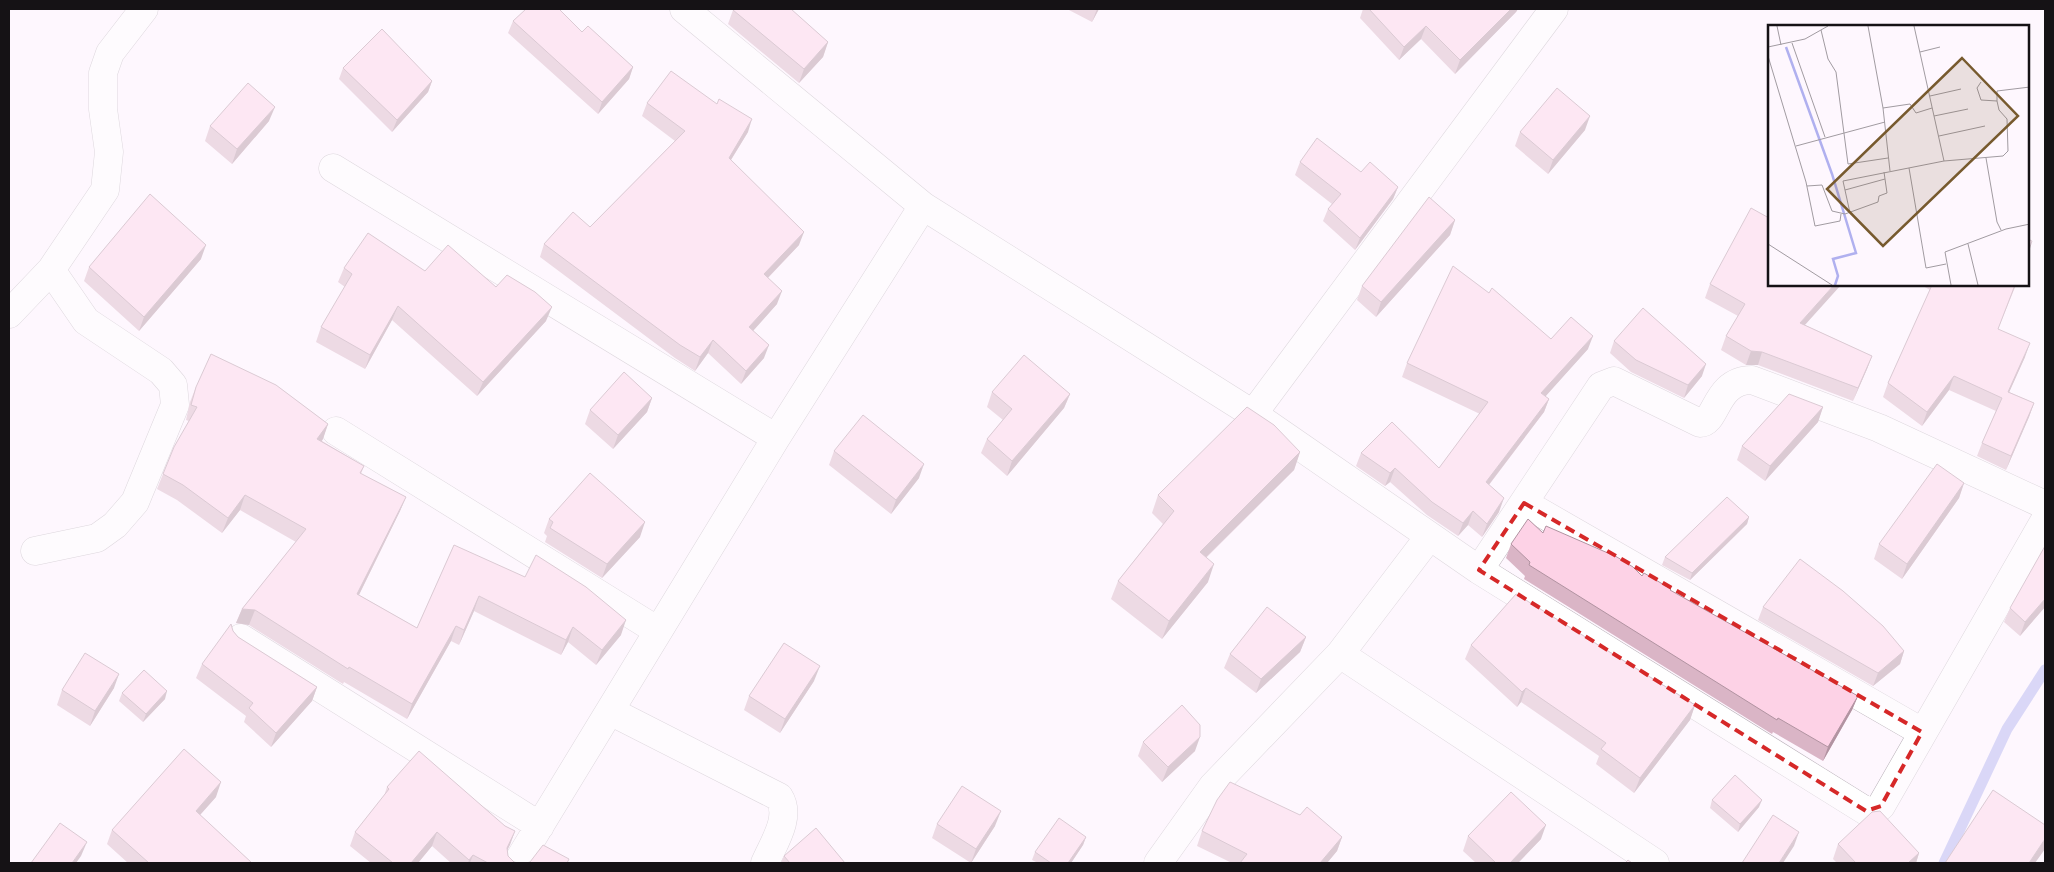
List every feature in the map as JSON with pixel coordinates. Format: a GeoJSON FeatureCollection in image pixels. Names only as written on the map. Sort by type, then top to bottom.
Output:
{"type":"FeatureCollection","features":[{"type":"Feature","properties":{"kind":"street"},"geometry":{"type":"LineString","coordinates":[[9,314],[52,270],[105,190],[109,152],[103,109],[102,73],[110,53],[144,9]]}},
{"type":"Feature","properties":{"kind":"street"},"geometry":{"type":"LineString","coordinates":[[684,9],[923,206],[1252,414],[1479,570],[1866,811],[1876,810],[1881,806],[2045,520]]}},
{"type":"Feature","properties":{"kind":"street"},"geometry":{"type":"LineString","coordinates":[[1252,414],[1554,9]]}},
{"type":"Feature","properties":{"kind":"street"},"geometry":{"type":"LineString","coordinates":[[333,168],[776,438]]}},
{"type":"Feature","properties":{"kind":"street"},"geometry":{"type":"LineString","coordinates":[[517,863],[776,438],[923,206]]}},
{"type":"Feature","properties":{"kind":"street"},"geometry":{"type":"LineString","coordinates":[[35,551],[96,538],[115,525],[135,502],[175,405],[173,385],[161,371],[86,321],[52,270]]}},
{"type":"Feature","properties":{"kind":"street"},"geometry":{"type":"LineString","coordinates":[[1479,570],[1601,386],[1606,382],[1614,381],[1700,423],[1707,420],[1724,391],[1741,380],[1752,380],[1879,428],[2045,505]]}},
{"type":"Feature","properties":{"kind":"street"},"geometry":{"type":"LineString","coordinates":[[336,430],[658,631]]}},
{"type":"Feature","properties":{"kind":"street"},"geometry":{"type":"LineString","coordinates":[[1524,503],[1922,732]]}},
{"type":"Feature","properties":{"kind":"street"},"geometry":{"type":"LineString","coordinates":[[1158,863],[1213,786],[1340,654],[1429,537]]}},
{"type":"Feature","properties":{"kind":"street"},"geometry":{"type":"LineString","coordinates":[[241,638],[540,826]]}},
{"type":"Feature","properties":{"kind":"street"},"geometry":{"type":"LineString","coordinates":[[1340,654],[1655,863]]}},
{"type":"Feature","properties":{"kind":"street"},"geometry":{"type":"LineString","coordinates":[[610,711],[780,797],[785,806],[784,816],[765,863]]}},
{"type":"Feature","properties":{"kind":"highlighted area"},"geometry":{"type":"Polygon","coordinates":[[[1524,503],[1922,732],[1881,806],[1866,811],[1479,570],[1524,503]]]}},
{"type":"Feature","properties":{"kind":"building"},"geometry":{"type":"Polygon","coordinates":[[[526,9],[559,9],[582,32],[588,26],[633,67],[602,102],[513,21],[526,9]]]}},
{"type":"Feature","properties":{"kind":"building"},"geometry":{"type":"Polygon","coordinates":[[[734,9],[791,9],[828,42],[804,69],[734,9]]]}},
{"type":"Feature","properties":{"kind":"building"},"geometry":{"type":"Polygon","coordinates":[[[1369,9],[1511,9],[1460,60],[1426,26],[1404,47],[1369,9]]]}},
{"type":"Feature","properties":{"kind":"building"},"geometry":{"type":"Polygon","coordinates":[[[382,29],[432,81],[397,120],[343,68],[382,29]]]}},
{"type":"Feature","properties":{"kind":"building"},"geometry":{"type":"Polygon","coordinates":[[[671,71],[717,104],[719,99],[752,119],[729,158],[804,232],[764,274],[782,291],[749,327],[769,345],[746,371],[713,340],[700,357],[680,345],[544,244],[573,212],[590,227],[685,131],[647,103],[671,71]]]}},
{"type":"Feature","properties":{"kind":"building"},"geometry":{"type":"Polygon","coordinates":[[[248,83],[275,107],[237,149],[210,126],[248,83]]]}},
{"type":"Feature","properties":{"kind":"building"},"geometry":{"type":"Polygon","coordinates":[[[1557,88],[1590,116],[1553,160],[1520,132],[1557,88]]]}},
{"type":"Feature","properties":{"kind":"building"},"geometry":{"type":"Polygon","coordinates":[[[1317,138],[1361,172],[1370,162],[1398,187],[1360,238],[1328,209],[1341,194],[1300,162],[1317,138]]]}},
{"type":"Feature","properties":{"kind":"building"},"geometry":{"type":"Polygon","coordinates":[[[150,194],[206,245],[144,317],[89,267],[150,194]]]}},
{"type":"Feature","properties":{"kind":"building"},"geometry":{"type":"Polygon","coordinates":[[[1429,197],[1455,220],[1381,302],[1362,286],[1429,197]]]}},
{"type":"Feature","properties":{"kind":"building"},"geometry":{"type":"Polygon","coordinates":[[[1751,208],[1768,217],[1768,286],[1833,286],[1800,323],[1872,356],[1858,388],[1762,352],[1751,351],[1726,336],[1745,304],[1710,284],[1751,208]]]}},
{"type":"Feature","properties":{"kind":"building"},"geometry":{"type":"Polygon","coordinates":[[[368,233],[425,271],[448,245],[496,287],[507,275],[535,292],[552,307],[483,382],[398,306],[370,355],[321,327],[352,274],[344,268],[368,233]]]}},
{"type":"Feature","properties":{"kind":"building"},"geometry":{"type":"Polygon","coordinates":[[[2029,240],[2032,241],[2029,250],[2029,240]]]}},
{"type":"Feature","properties":{"kind":"building"},"geometry":{"type":"Polygon","coordinates":[[[1453,266],[1489,293],[1492,288],[1551,339],[1571,317],[1593,336],[1541,393],[1549,399],[1486,482],[1504,498],[1487,524],[1473,511],[1463,523],[1432,502],[1395,468],[1390,473],[1361,453],[1392,422],[1439,468],[1488,402],[1407,363],[1453,266]]]}},
{"type":"Feature","properties":{"kind":"building"},"geometry":{"type":"Polygon","coordinates":[[[1932,286],[2015,286],[1998,329],[2030,343],[2008,392],[2034,403],[2011,456],[1982,443],[2002,398],[1954,376],[1927,412],[1888,383],[1932,286]]]}},
{"type":"Feature","properties":{"kind":"building"},"geometry":{"type":"Polygon","coordinates":[[[1643,308],[1706,364],[1688,385],[1636,360],[1614,341],[1643,308]]]}},
{"type":"Feature","properties":{"kind":"building"},"geometry":{"type":"Polygon","coordinates":[[[211,354],[276,385],[328,424],[317,439],[364,466],[360,473],[406,497],[357,594],[417,628],[454,545],[525,577],[536,555],[586,587],[626,620],[602,650],[573,627],[566,640],[479,596],[464,630],[456,626],[412,704],[349,667],[348,669],[255,610],[242,609],[306,529],[245,495],[228,518],[183,485],[163,474],[174,447],[197,407],[191,405],[196,387],[211,354]]]}},
{"type":"Feature","properties":{"kind":"building"},"geometry":{"type":"Polygon","coordinates":[[[1024,355],[1070,394],[1012,461],[987,439],[1012,409],[992,392],[1024,355]]]}},
{"type":"Feature","properties":{"kind":"building"},"geometry":{"type":"Polygon","coordinates":[[[624,372],[652,398],[618,435],[590,410],[624,372]]]}},
{"type":"Feature","properties":{"kind":"building"},"geometry":{"type":"Polygon","coordinates":[[[1789,394],[1823,407],[1770,466],[1742,446],[1789,394]]]}},
{"type":"Feature","properties":{"kind":"building"},"geometry":{"type":"Polygon","coordinates":[[[1247,407],[1274,425],[1300,452],[1200,552],[1214,564],[1169,621],[1118,581],[1174,511],[1158,495],[1247,407]]]}},
{"type":"Feature","properties":{"kind":"building"},"geometry":{"type":"Polygon","coordinates":[[[863,415],[924,464],[896,500],[834,451],[863,415]]]}},
{"type":"Feature","properties":{"kind":"building"},"geometry":{"type":"Polygon","coordinates":[[[1937,464],[1964,483],[1907,564],[1879,544],[1937,464]]]}},
{"type":"Feature","properties":{"kind":"building"},"geometry":{"type":"Polygon","coordinates":[[[590,473],[645,522],[607,564],[550,528],[553,522],[549,519],[590,473]]]}},
{"type":"Feature","properties":{"kind":"building"},"geometry":{"type":"Polygon","coordinates":[[[1727,497],[1749,517],[1692,573],[1665,557],[1727,497]]]}},
{"type":"Feature","properties":{"kind":"building"},"geometry":{"type":"Polygon","coordinates":[[[1528,519],[1543,533],[1546,526],[1617,557],[1633,567],[1642,576],[1644,573],[1670,590],[1858,696],[1828,747],[1778,718],[1777,720],[1529,565],[1530,562],[1511,544],[1528,519]]]}},
{"type":"Feature","properties":{"kind":"building"},"geometry":{"type":"Polygon","coordinates":[[[2045,546],[2045,599],[2025,622],[2010,608],[2045,546]]]}},
{"type":"Feature","properties":{"kind":"building"},"geometry":{"type":"Polygon","coordinates":[[[1800,559],[1843,591],[1883,626],[1904,651],[1878,673],[1763,607],[1800,559]]]}},
{"type":"Feature","properties":{"kind":"building"},"geometry":{"type":"Polygon","coordinates":[[[1516,594],[1695,705],[1640,778],[1601,749],[1606,743],[1526,688],[1522,692],[1471,645],[1516,594]]]}},
{"type":"Feature","properties":{"kind":"building"},"geometry":{"type":"Polygon","coordinates":[[[1267,607],[1306,637],[1261,679],[1230,654],[1267,607]]]}},
{"type":"Feature","properties":{"kind":"building"},"geometry":{"type":"Polygon","coordinates":[[[231,624],[233,631],[238,637],[317,687],[276,733],[249,708],[253,703],[202,664],[231,624]]]}},
{"type":"Feature","properties":{"kind":"building"},"geometry":{"type":"Polygon","coordinates":[[[784,643],[820,666],[785,719],[749,696],[784,643]]]}},
{"type":"Feature","properties":{"kind":"building"},"geometry":{"type":"Polygon","coordinates":[[[85,653],[119,674],[95,711],[62,690],[85,653]]]}},
{"type":"Feature","properties":{"kind":"building"},"geometry":{"type":"Polygon","coordinates":[[[144,670],[167,691],[146,714],[122,693],[144,670]]]}},
{"type":"Feature","properties":{"kind":"building"},"geometry":{"type":"Polygon","coordinates":[[[1182,705],[1200,725],[1200,737],[1168,767],[1143,742],[1182,705]]]}},
{"type":"Feature","properties":{"kind":"building"},"geometry":{"type":"Polygon","coordinates":[[[184,749],[221,782],[196,811],[252,863],[149,863],[112,830],[184,749]]]}},
{"type":"Feature","properties":{"kind":"building"},"geometry":{"type":"Polygon","coordinates":[[[419,751],[505,826],[515,831],[507,848],[508,856],[518,863],[488,863],[473,855],[469,860],[437,832],[411,863],[393,863],[355,832],[389,789],[387,787],[419,751]]]}},
{"type":"Feature","properties":{"kind":"building"},"geometry":{"type":"Polygon","coordinates":[[[1735,775],[1762,800],[1740,824],[1712,800],[1735,775]]]}},
{"type":"Feature","properties":{"kind":"building"},"geometry":{"type":"Polygon","coordinates":[[[1230,782],[1300,815],[1307,807],[1342,837],[1320,863],[1240,863],[1247,854],[1202,831],[1217,800],[1230,782]]]}},
{"type":"Feature","properties":{"kind":"building"},"geometry":{"type":"Polygon","coordinates":[[[962,786],[1001,811],[976,849],[937,824],[962,786]]]}},
{"type":"Feature","properties":{"kind":"building"},"geometry":{"type":"Polygon","coordinates":[[[1993,790],[2045,825],[2045,839],[2029,863],[1945,863],[1993,790]]]}},
{"type":"Feature","properties":{"kind":"building"},"geometry":{"type":"Polygon","coordinates":[[[1511,792],[1546,825],[1510,863],[1496,863],[1468,836],[1511,792]]]}},
{"type":"Feature","properties":{"kind":"building"},"geometry":{"type":"Polygon","coordinates":[[[1880,811],[1919,853],[1908,863],[1856,863],[1838,844],[1872,812],[1880,811]]]}},
{"type":"Feature","properties":{"kind":"building"},"geometry":{"type":"Polygon","coordinates":[[[1773,815],[1799,832],[1779,863],[1742,863],[1773,815]]]}},
{"type":"Feature","properties":{"kind":"building"},"geometry":{"type":"Polygon","coordinates":[[[1059,818],[1086,837],[1068,863],[1051,863],[1035,852],[1059,818]]]}},
{"type":"Feature","properties":{"kind":"building"},"geometry":{"type":"Polygon","coordinates":[[[60,823],[87,842],[72,863],[31,863],[60,823]]]}},
{"type":"Feature","properties":{"kind":"building"},"geometry":{"type":"Polygon","coordinates":[[[816,828],[845,863],[790,863],[784,856],[816,828]]]}},
{"type":"Feature","properties":{"kind":"building"},"geometry":{"type":"Polygon","coordinates":[[[543,845],[569,859],[567,863],[526,863],[530,862],[543,845]]]}},
{"type":"Feature","properties":{"kind":"waterway"},"geometry":{"type":"LineString","coordinates":[[1944,863],[2007,729],[2045,670]]}}]}
